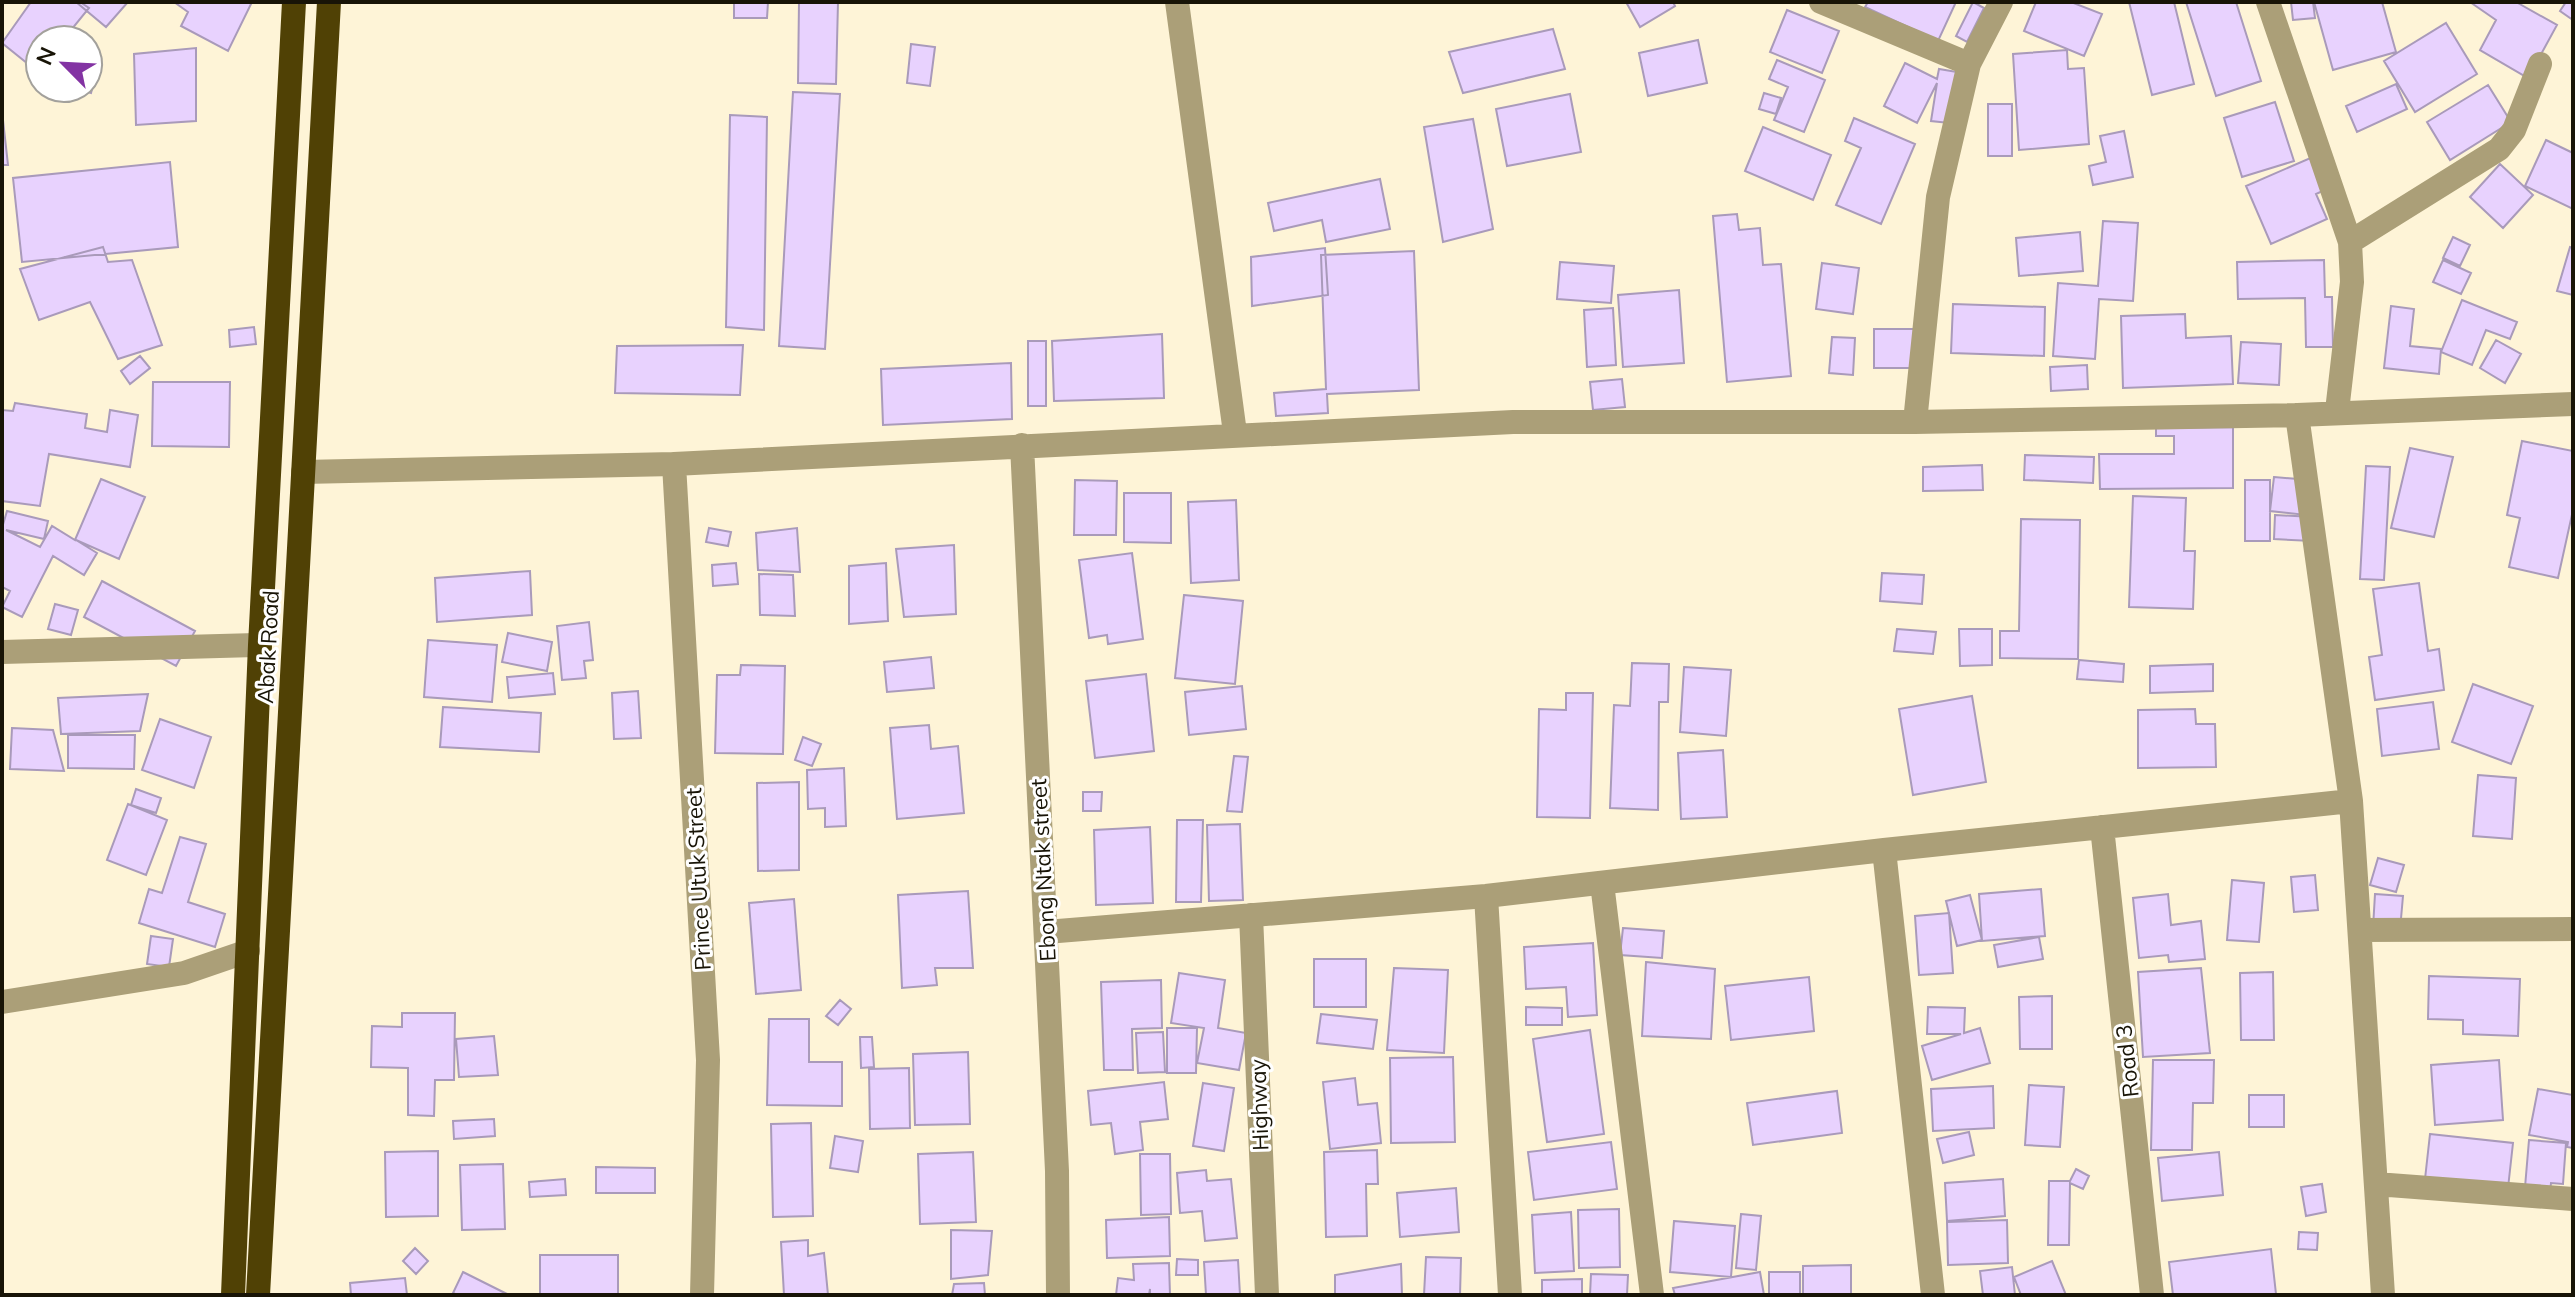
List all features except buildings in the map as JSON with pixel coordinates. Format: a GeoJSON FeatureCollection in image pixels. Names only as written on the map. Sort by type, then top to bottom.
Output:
{"type":"FeatureCollection","features":[{"type":"Feature","properties":{"kind":"highway","name":"Abak Road"},"geometry":{"type":"LineString","coordinates":[[233,1295],[260,645],[294,2]]}},
{"type":"Feature","properties":{"kind":"highway","name":"Abak Road"},"geometry":{"type":"LineString","coordinates":[[258,1295],[329,2]]}},
{"type":"Feature","properties":{"kind":"street"},"geometry":{"type":"LineString","coordinates":[[1177,2],[1235,433]]}},
{"type":"Feature","properties":{"kind":"street"},"geometry":{"type":"LineString","coordinates":[[1821,2],[1969,64]]}},
{"type":"Feature","properties":{"kind":"street"},"geometry":{"type":"LineString","coordinates":[[1915,422],[1938,197],[1969,64],[2001,2]]}},
{"type":"Feature","properties":{"kind":"street"},"geometry":{"type":"LineString","coordinates":[[2268,2],[2350,242],[2352,282],[2337,411]]}},
{"type":"Feature","properties":{"kind":"street"},"geometry":{"type":"LineString","coordinates":[[2350,242],[2499,149],[2514,130],[2540,64]]}},
{"type":"Feature","properties":{"kind":"street"},"geometry":{"type":"LineString","coordinates":[[303,472],[674,464],[1235,433],[1513,422],[1915,422],[2297,415],[2337,411],[2573,404]]}},
{"type":"Feature","properties":{"kind":"street"},"geometry":{"type":"LineString","coordinates":[[2297,415],[2351,801],[2383,1295]]}},
{"type":"Feature","properties":{"kind":"street","name":"Ebong Ntak street"},"geometry":{"type":"LineString","coordinates":[[1022,445],[1057,1171],[1058,1295]]}},
{"type":"Feature","properties":{"kind":"street","name":"Prince Utuk Street"},"geometry":{"type":"LineString","coordinates":[[674,464],[708,1060],[702,1295]]}},
{"type":"Feature","properties":{"kind":"street"},"geometry":{"type":"LineString","coordinates":[[2,652],[260,645]]}},
{"type":"Feature","properties":{"kind":"street"},"geometry":{"type":"LineString","coordinates":[[1046,932],[1486,896],[2351,801]]}},
{"type":"Feature","properties":{"kind":"street","name":"Road 3"},"geometry":{"type":"LineString","coordinates":[[2102,827],[2152,1295]]}},
{"type":"Feature","properties":{"kind":"street"},"geometry":{"type":"LineString","coordinates":[[1884,850],[1933,1295]]}},
{"type":"Feature","properties":{"kind":"street"},"geometry":{"type":"LineString","coordinates":[[1602,883],[1652,1295]]}},
{"type":"Feature","properties":{"kind":"street"},"geometry":{"type":"LineString","coordinates":[[1486,896],[1510,1295]]}},
{"type":"Feature","properties":{"kind":"street","name":"Highway"},"geometry":{"type":"LineString","coordinates":[[1251,915],[1267,1295]]}},
{"type":"Feature","properties":{"kind":"street"},"geometry":{"type":"LineString","coordinates":[[2360,930],[2573,929]]}},
{"type":"Feature","properties":{"kind":"street"},"geometry":{"type":"LineString","coordinates":[[2,1002],[184,973],[248,951]]}},
{"type":"Feature","properties":{"kind":"street"},"geometry":{"type":"LineString","coordinates":[[2376,1184],[2573,1199]]}}]}
